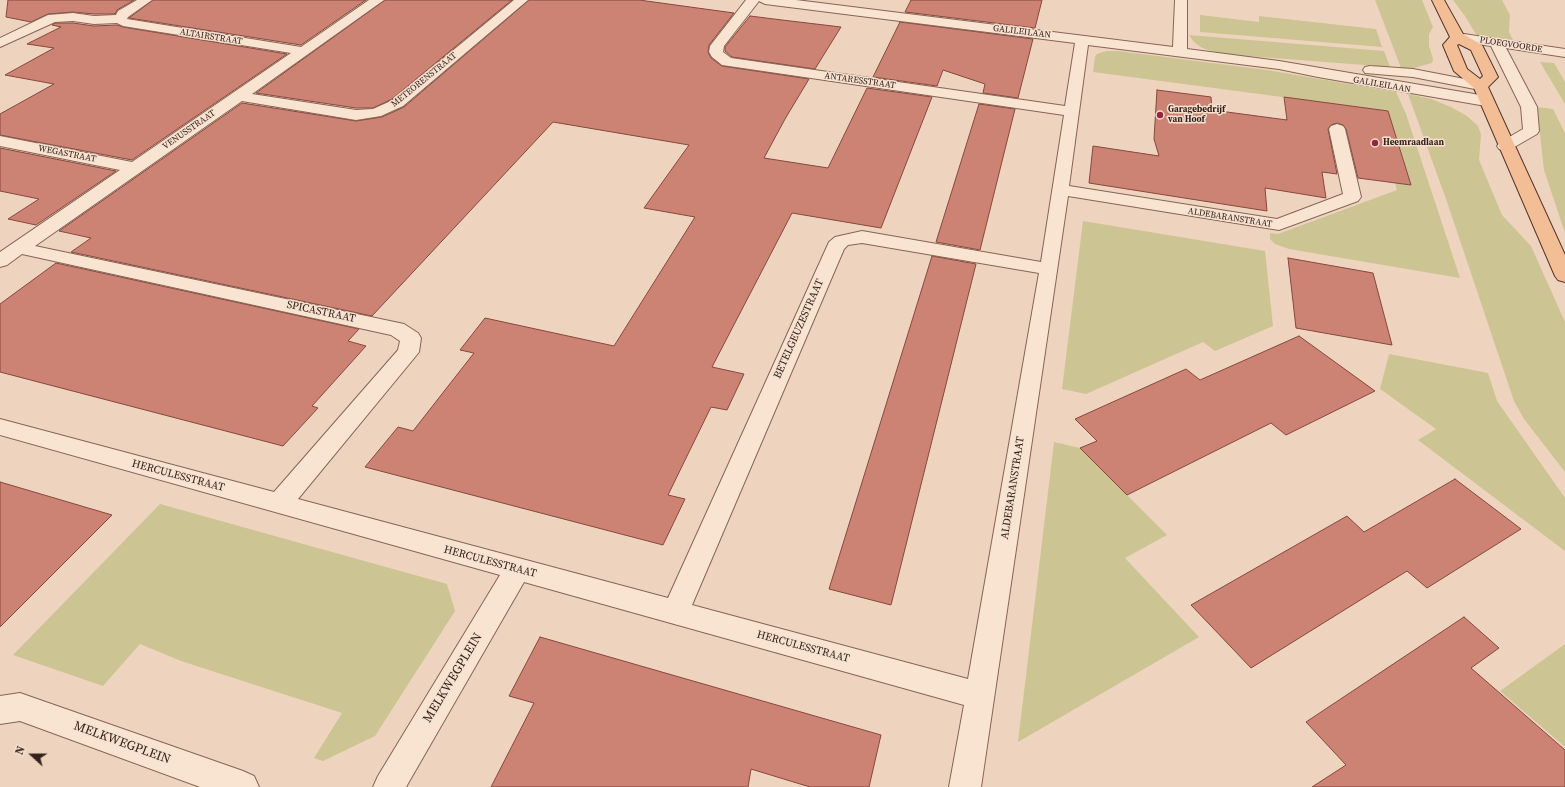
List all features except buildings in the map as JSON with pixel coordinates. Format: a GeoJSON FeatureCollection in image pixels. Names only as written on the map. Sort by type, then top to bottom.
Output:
{"type":"FeatureCollection","features":[{"type":"Feature","properties":{"kind":"main road"},"geometry":{"type":"LineString","coordinates":[[1438,0],[1457,37],[1477,48],[1491,77],[1480,86]]}},
{"type":"Feature","properties":{"kind":"main road"},"geometry":{"type":"LineString","coordinates":[[1457,37],[1450,45],[1461,71],[1480,86],[1505,146],[1565,276]]}},
{"type":"Feature","properties":{"kind":"street"},"geometry":{"type":"LineString","coordinates":[[120,19],[123,14],[146,0]]}},
{"type":"Feature","properties":{"kind":"street","name":"VENUSSTRAAT"},"geometry":{"type":"LineString","coordinates":[[0,261],[378,0]]}},
{"type":"Feature","properties":{"kind":"street","name":"METEORENSTRAAT"},"geometry":{"type":"LineString","coordinates":[[238,96],[356,115],[376,113],[398,103],[522,0]]}},
{"type":"Feature","properties":{"kind":"street","name":"ANTARESSTRAAT"},"geometry":{"type":"LineString","coordinates":[[752,0],[717,46],[716,52],[719,57],[727,62],[1071,111]]}},
{"type":"Feature","properties":{"kind":"street","name":"GALILEILAAN"},"geometry":{"type":"LineString","coordinates":[[765,0],[1279,65],[1412,73],[1480,86]]}},
{"type":"Feature","properties":{"kind":"street"},"geometry":{"type":"LineString","coordinates":[[1180,52],[1181,0]]}},
{"type":"Feature","properties":{"kind":"street","name":"ALTAIRSTRAAT"},"geometry":{"type":"LineString","coordinates":[[0,43],[53,18],[73,17],[94,20],[120,19],[123,22],[130,24],[303,51]]}},
{"type":"Feature","properties":{"kind":"street","name":"PLOEGVOORDE"},"geometry":{"type":"LineString","coordinates":[[1457,37],[1565,53]]}},
{"type":"Feature","properties":{"kind":"street","name":"ALDEBARANSTRAAT"},"geometry":{"type":"LineString","coordinates":[[965,787],[1049,269],[1082,40]]}},
{"type":"Feature","properties":{"kind":"street"},"geometry":{"type":"LineString","coordinates":[[1496,42],[1524,95],[1529,107],[1531,119],[1531,131],[1505,146]]}},
{"type":"Feature","properties":{"kind":"street","name":"GALILEILAAN"},"geometry":{"type":"LineString","coordinates":[[1279,65],[1318,74],[1486,101]]}},
{"type":"Feature","properties":{"kind":"street","name":"ALDEBARANSTRAAT"},"geometry":{"type":"LineString","coordinates":[[1060,190],[1278,225],[1352,197],[1337,129]]}},
{"type":"Feature","properties":{"kind":"street","name":"WEGASTRAAT"},"geometry":{"type":"LineString","coordinates":[[0,141],[134,168]]}},
{"type":"Feature","properties":{"kind":"street","name":"BETELGEUZESTRAAT"},"geometry":{"type":"LineString","coordinates":[[675,612],[836,246],[842,241],[862,237],[1049,269]]}},
{"type":"Feature","properties":{"kind":"street","name":"SPICASTRAAT"},"geometry":{"type":"LineString","coordinates":[[19,248],[398,329],[411,338],[408,352],[279,504]]}},
{"type":"Feature","properties":{"kind":"street","name":"HERCULESSTRAAT"},"geometry":{"type":"LineString","coordinates":[[0,428],[980,696]]}},
{"type":"Feature","properties":{"kind":"street","name":"MELKWEGPLEIN"},"geometry":{"type":"LineString","coordinates":[[389,787],[518,569]]}},
{"type":"Feature","properties":{"kind":"street","name":"MELKWEGPLEIN"},"geometry":{"type":"LineString","coordinates":[[0,710],[20,707],[243,787]]}},
{"type":"Feature","properties":{"kind":"shaded area"},"geometry":{"type":"Polygon","coordinates":[[[1375,0],[1422,0],[1433,27],[1429,34],[1429,46],[1433,59],[1432,63],[1414,68],[1401,68],[1375,0]]]}},
{"type":"Feature","properties":{"kind":"shaded area"},"geometry":{"type":"Polygon","coordinates":[[[1453,0],[1502,0],[1510,15],[1509,32],[1513,40],[1477,36],[1453,0]]]}},
{"type":"Feature","properties":{"kind":"shaded area"},"geometry":{"type":"Polygon","coordinates":[[[1200,15],[1259,22],[1259,16],[1376,29],[1382,47],[1200,32],[1200,15]]]}},
{"type":"Feature","properties":{"kind":"shaded area"},"geometry":{"type":"Polygon","coordinates":[[[1189,35],[1384,51],[1390,67],[1222,54],[1202,48],[1194,42],[1189,35]]]}},
{"type":"Feature","properties":{"kind":"shaded area"},"geometry":{"type":"Polygon","coordinates":[[[1107,51],[1118,51],[1267,70],[1396,92],[1406,114],[1460,278],[1289,249],[1275,244],[1270,239],[1270,233],[1278,234],[1397,190],[1395,183],[1411,185],[1388,111],[1093,72],[1095,57],[1097,54],[1107,51]]]}},
{"type":"Feature","properties":{"kind":"shaded area"},"geometry":{"type":"Polygon","coordinates":[[[1540,62],[1554,63],[1565,82],[1565,104],[1540,62]]]}},
{"type":"Feature","properties":{"kind":"shaded area"},"geometry":{"type":"Polygon","coordinates":[[[1408,94],[1431,99],[1451,107],[1467,116],[1478,126],[1481,134],[1479,160],[1502,215],[1531,246],[1565,322],[1565,472],[1524,419],[1514,401],[1446,199],[1408,94]]]}},
{"type":"Feature","properties":{"kind":"shaded area"},"geometry":{"type":"Polygon","coordinates":[[[1537,107],[1553,109],[1565,133],[1565,233],[1544,170],[1537,107]]]}},
{"type":"Feature","properties":{"kind":"shaded area"},"geometry":{"type":"Polygon","coordinates":[[[1083,221],[1265,251],[1273,326],[1215,351],[1203,342],[1086,394],[1062,389],[1083,221]]]}},
{"type":"Feature","properties":{"kind":"shaded area"},"geometry":{"type":"Polygon","coordinates":[[[1389,354],[1488,373],[1497,401],[1565,498],[1565,551],[1418,440],[1436,429],[1380,389],[1389,354]]]}},
{"type":"Feature","properties":{"kind":"shaded area"},"geometry":{"type":"Polygon","coordinates":[[[1054,442],[1080,448],[1167,535],[1125,558],[1199,637],[1018,742],[1054,442]]]}},
{"type":"Feature","properties":{"kind":"shaded area"},"geometry":{"type":"Polygon","coordinates":[[[160,504],[447,584],[455,611],[375,736],[323,761],[314,758],[342,713],[181,661],[140,644],[103,686],[13,655],[160,504]]]}},
{"type":"Feature","properties":{"kind":"shaded area"},"geometry":{"type":"Polygon","coordinates":[[[1565,644],[1565,747],[1500,691],[1565,644]]]}},
{"type":"Feature","properties":{"kind":"place","name":"Garagebedrijf van Hoof"},"geometry":{"type":"Point","coordinates":[1160,115]}},
{"type":"Feature","properties":{"kind":"place","name":"Heemraadlaan"},"geometry":{"type":"Point","coordinates":[1375,143]}}]}
